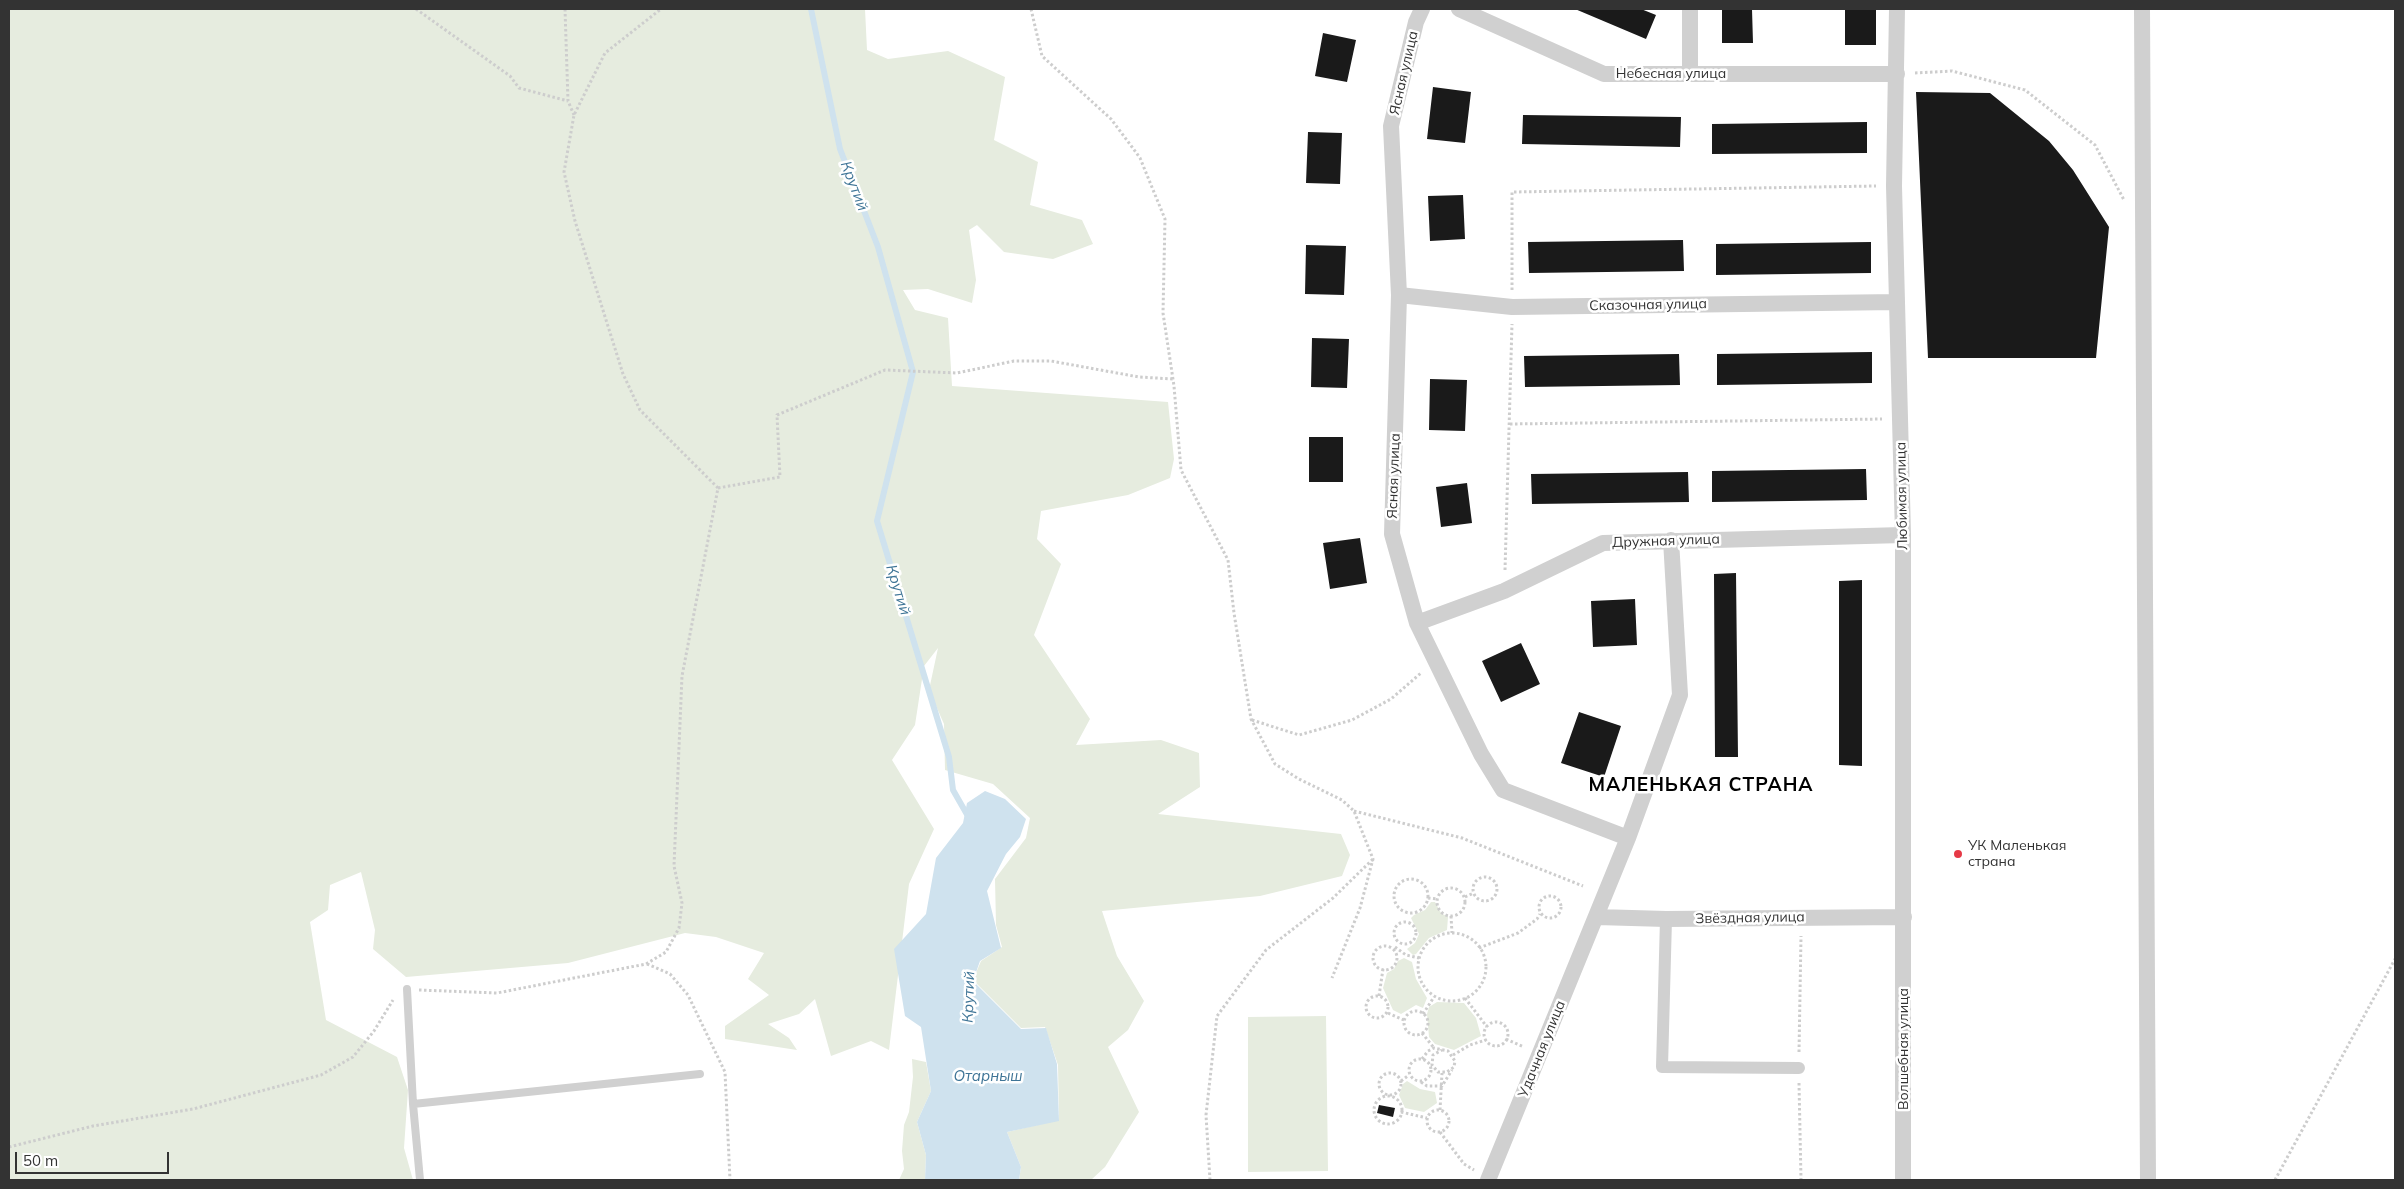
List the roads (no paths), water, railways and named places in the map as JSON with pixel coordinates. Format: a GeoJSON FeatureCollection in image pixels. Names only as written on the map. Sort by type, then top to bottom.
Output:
{"type":"FeatureCollection","features":[{"type":"Feature","properties":{"kind":"street"},"geometry":{"type":"LineString","coordinates":[[1419,15],[1429,9]]}},
{"type":"Feature","properties":{"kind":"street","name":"Небесная улица"},"geometry":{"type":"LineString","coordinates":[[1459,9],[1604,74],[1897,74]]}},
{"type":"Feature","properties":{"kind":"street"},"geometry":{"type":"LineString","coordinates":[[1690,9],[1690,74]]}},
{"type":"Feature","properties":{"kind":"street","name":"Любимая улица"},"geometry":{"type":"LineString","coordinates":[[1897,9],[1894,186],[1903,536],[1904,917]]}},
{"type":"Feature","properties":{"kind":"street"},"geometry":{"type":"LineString","coordinates":[[2142,9],[2148,1180]]}},
{"type":"Feature","properties":{"kind":"street","name":"Ясная улица"},"geometry":{"type":"LineString","coordinates":[[1419,15],[1391,126],[1399,296],[1392,534],[1416,623],[1481,754],[1503,790],[1628,838]]}},
{"type":"Feature","properties":{"kind":"street","name":"Сказочная улица"},"geometry":{"type":"LineString","coordinates":[[1399,296],[1512,307],[1897,302]]}},
{"type":"Feature","properties":{"kind":"street","name":"Дружная улица"},"geometry":{"type":"LineString","coordinates":[[1416,623],[1504,591],[1603,542],[1903,536]]}},
{"type":"Feature","properties":{"kind":"street","name":"Удачная улица"},"geometry":{"type":"LineString","coordinates":[[1488,1180],[1597,917],[1680,695],[1671,540]]}},
{"type":"Feature","properties":{"kind":"street","name":"Звёздная улица"},"geometry":{"type":"LineString","coordinates":[[1597,917],[1666,919],[1904,917]]}},
{"type":"Feature","properties":{"kind":"street","name":"Волшебная улица"},"geometry":{"type":"LineString","coordinates":[[1904,917],[1904,1180]]}},
{"type":"Feature","properties":{"kind":"street"},"geometry":{"type":"LineString","coordinates":[[1666,919],[1662,1067],[1799,1068]]}},
{"type":"Feature","properties":{"kind":"lane"},"geometry":{"type":"LineString","coordinates":[[407,989],[413,1104],[420,1180]]}},
{"type":"Feature","properties":{"kind":"lane"},"geometry":{"type":"LineString","coordinates":[[413,1104],[700,1074]]}},
{"type":"Feature","properties":{"kind":"water","name":"Отарныш"},"geometry":{"type":"Polygon","coordinates":[[[985,791],[1005,799],[1026,819],[1020,837],[1006,854],[987,891],[1001,948],[980,961],[973,981],[1021,1029],[1046,1028],[1057,1064],[1059,1121],[1007,1132],[1021,1167],[1019,1180],[925,1180],[926,1155],[917,1122],[931,1091],[921,1027],[905,1016],[894,949],[926,914],[936,858],[963,823],[967,803],[985,791]]]}},
{"type":"Feature","properties":{"kind":"waterway","name":"Крутий"},"geometry":{"type":"LineString","coordinates":[[811,9],[840,149],[878,247],[913,372],[877,521],[949,757],[953,790],[969,818]]}},
{"type":"Feature","properties":{"kind":"place","name":"УК Маленькая страна"},"geometry":{"type":"Point","coordinates":[1958,854]}},
{"type":"Feature","properties":{"kind":"district","name":"МАЛЕНЬКАЯ СТРАНА"},"geometry":{"type":"Point","coordinates":[1701,785]}}]}
